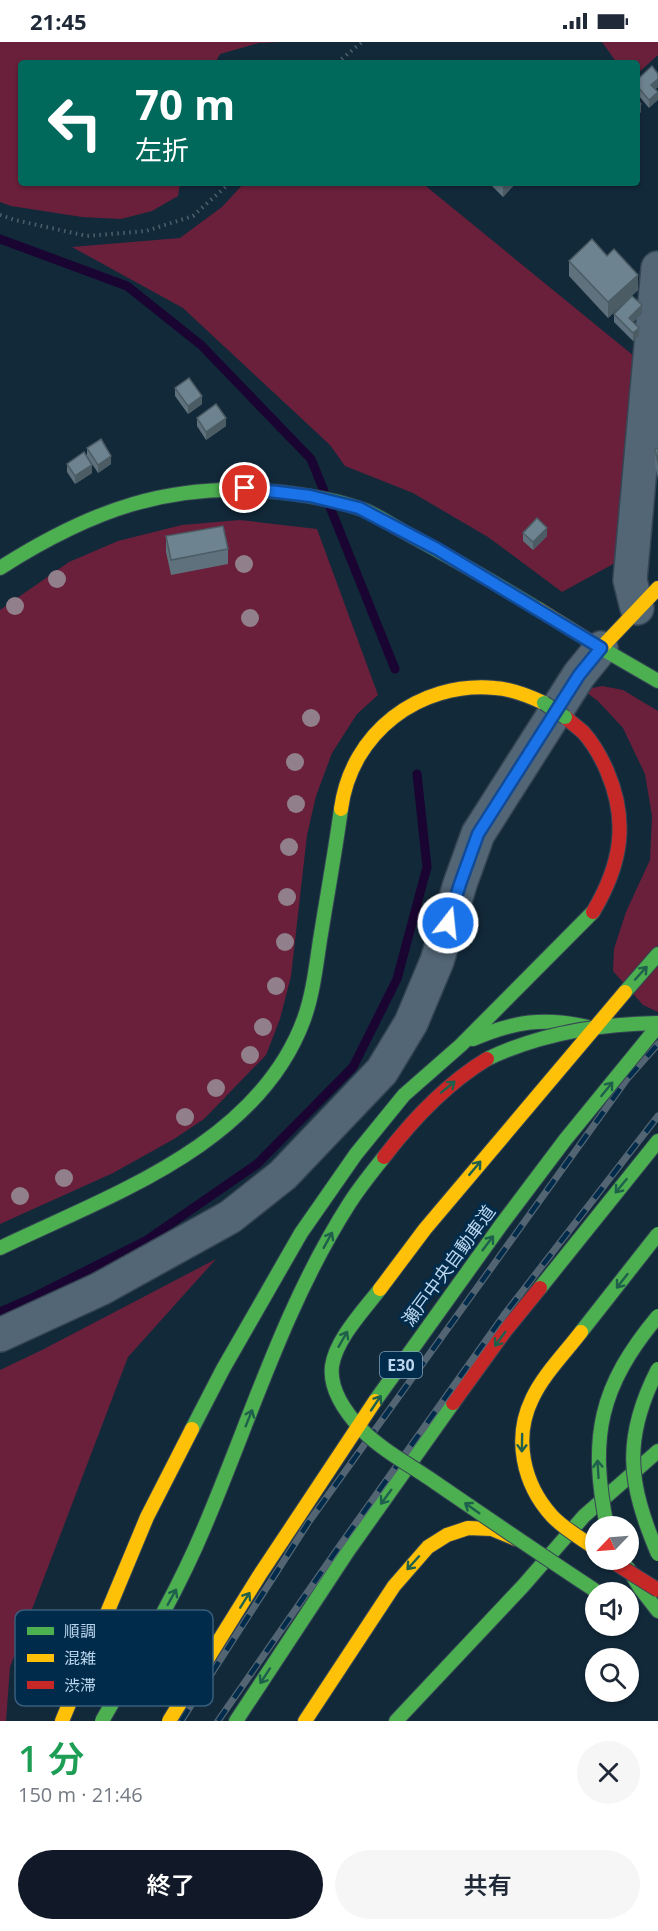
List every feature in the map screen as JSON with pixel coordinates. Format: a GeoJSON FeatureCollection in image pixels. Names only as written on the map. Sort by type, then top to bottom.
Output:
{"type":"FeatureCollection","features":[{"type":"Feature","properties":{"kind":"main road"},"geometry":{"type":"LineString","coordinates":[[0,568],[71,526],[138,501],[176,493],[245,488],[310,496],[359,508],[437,549],[658,681]]}},
{"type":"Feature","properties":{"kind":"main road"},"geometry":{"type":"LineString","coordinates":[[601,648],[648,598]]}},
{"type":"Feature","properties":{"kind":"main road"},"geometry":{"type":"LineString","coordinates":[[0,1248],[154,1175],[191,1153],[224,1129],[254,1099],[281,1066],[300,1030],[312,987],[343,794],[353,767],[369,740],[389,720],[415,702],[443,692],[470,687],[497,688],[524,694],[544,703],[566,717],[584,734],[601,757],[619,807],[620,838],[615,865],[606,890],[590,916],[461,1045],[404,1095],[356,1154],[301,1233],[223,1370],[147,1517],[108,1610]]}},
{"type":"Feature","properties":{"kind":"main road"},"geometry":{"type":"LineString","coordinates":[[585,1584],[371,1438],[352,1420],[339,1400],[333,1377],[334,1356],[344,1337],[425,1229],[658,954]]}},
{"type":"Feature","properties":{"kind":"main road"},"geometry":{"type":"LineString","coordinates":[[461,1045],[497,1028],[529,1020],[564,1021],[623,1038],[658,1052]]}},
{"type":"Feature","properties":{"kind":"main road"},"geometry":{"type":"LineString","coordinates":[[164,1610],[178,1586],[290,1317],[316,1262],[345,1211],[399,1137],[445,1089],[472,1069],[503,1052],[534,1040],[574,1030],[625,1023],[658,1025]]}},
{"type":"Feature","properties":{"kind":"main road","name":"瀬戸中央自動車道"},"geometry":{"type":"LineString","coordinates":[[213,1651],[299,1515],[452,1291],[553,1155],[658,1025]]}},
{"type":"Feature","properties":{"kind":"main road"},"geometry":{"type":"LineString","coordinates":[[236,1721],[348,1551],[505,1331],[658,1141]]}},
{"type":"Feature","properties":{"kind":"main road"},"geometry":{"type":"LineString","coordinates":[[585,1541],[553,1517],[536,1497],[523,1462],[521,1445],[524,1420],[532,1399],[545,1378],[658,1234]]}},
{"type":"Feature","properties":{"kind":"main road"},"geometry":{"type":"LineString","coordinates":[[605,1516],[599,1490],[597,1452],[602,1416],[615,1380],[633,1345],[658,1316]]}},
{"type":"Feature","properties":{"kind":"main road"},"geometry":{"type":"LineString","coordinates":[[658,1369],[648,1385],[636,1417],[632,1450],[633,1484],[643,1519],[658,1554]]}},
{"type":"Feature","properties":{"kind":"main road"},"geometry":{"type":"LineString","coordinates":[[396,1721],[523,1586],[584,1516],[658,1451]]}},
{"type":"Feature","properties":{"kind":"main road"},"geometry":{"type":"LineString","coordinates":[[305,1721],[394,1586],[428,1547],[447,1535],[468,1528],[492,1529],[520,1541]]}},
{"type":"Feature","properties":{"kind":"main road"},"geometry":{"type":"LineString","coordinates":[[626,1570],[658,1590]]}},
{"type":"Feature","properties":{"kind":"main road"},"geometry":{"type":"LineString","coordinates":[[629,1570],[658,1611]]}},
{"type":"Feature","properties":{"kind":"main road"},"geometry":{"type":"LineString","coordinates":[[62,1721],[68,1706]]}},
{"type":"Feature","properties":{"kind":"main road"},"geometry":{"type":"LineString","coordinates":[[102,1721],[110,1706]]}},
{"type":"Feature","properties":{"kind":"main road","name":"瀬戸中央自動車道"},"geometry":{"type":"LineString","coordinates":[[169,1721],[178,1706]]}},
{"type":"Feature","properties":{"kind":"street"},"geometry":{"type":"LineString","coordinates":[[648,598],[630,580],[658,268]]}},
{"type":"Feature","properties":{"kind":"street"},"geometry":{"type":"LineString","coordinates":[[0,1335],[100,1289],[230,1217],[283,1175],[382,1071],[411,1023],[437,961],[478,834],[579,675],[601,648]]}},
{"type":"Feature","properties":{"kind":"path"},"geometry":{"type":"LineString","coordinates":[[341,60],[362,42]]}},
{"type":"Feature","properties":{"kind":"path"},"geometry":{"type":"LineString","coordinates":[[0,215],[87,236],[146,231],[193,216],[227,186]]}},
{"type":"Feature","properties":{"kind":"shaded area"},"geometry":{"type":"Polygon","coordinates":[[[0,42],[279,42],[259,43],[220,54],[217,60],[18,60],[18,186],[180,186],[178,196],[152,211],[121,219],[82,217],[11,206],[0,202],[0,42]]]}},
{"type":"Feature","properties":{"kind":"shaded area"},"geometry":{"type":"Polygon","coordinates":[[[602,42],[658,42],[658,55],[640,71],[640,60],[615,60],[602,42]]]}},
{"type":"Feature","properties":{"kind":"shaded area"},"geometry":{"type":"Polygon","coordinates":[[[241,186],[426,186],[640,361],[615,563],[562,592],[488,537],[413,493],[345,466],[330,445],[183,308],[72,247],[180,238],[222,207],[241,186]]]}},
{"type":"Feature","properties":{"kind":"shaded area"},"geometry":{"type":"Polygon","coordinates":[[[240,520],[317,529],[378,695],[357,714],[332,753],[316,796],[307,835],[291,976],[280,1019],[266,1055],[204,1119],[174,1139],[113,1173],[0,1224],[0,610],[69,562],[118,541],[182,525],[240,520]]]}},
{"type":"Feature","properties":{"kind":"shaded area"},"geometry":{"type":"Polygon","coordinates":[[[602,686],[623,690],[658,711],[658,1012],[643,1005],[613,971],[614,949],[626,912],[650,860],[652,816],[645,774],[623,728],[598,701],[583,690],[602,686]]]}},
{"type":"Feature","properties":{"kind":"shaded area"},"geometry":{"type":"Polygon","coordinates":[[[216,1259],[128,1357],[32,1610],[15,1610],[15,1654],[10,1667],[6,1721],[0,1721],[0,1370],[216,1259]]]}},
{"type":"Feature","properties":{"kind":"building"},"geometry":{"type":"Polygon","coordinates":[[[652,66],[658,74],[658,79],[651,85],[658,92],[649,100],[640,89],[640,77],[652,66]]]}},
{"type":"Feature","properties":{"kind":"building"},"geometry":{"type":"Polygon","coordinates":[[[592,239],[607,256],[614,249],[638,275],[608,302],[569,261],[592,239]]]}},
{"type":"Feature","properties":{"kind":"building"},"geometry":{"type":"Polygon","coordinates":[[[632,296],[642,305],[629,318],[639,328],[633,333],[614,314],[632,296]]]}},
{"type":"Feature","properties":{"kind":"building"},"geometry":{"type":"Polygon","coordinates":[[[189,378],[202,396],[188,406],[175,388],[189,378]]]}},
{"type":"Feature","properties":{"kind":"building"},"geometry":{"type":"Polygon","coordinates":[[[216,404],[226,418],[206,432],[197,418],[216,404]]]}},
{"type":"Feature","properties":{"kind":"building"},"geometry":{"type":"Polygon","coordinates":[[[101,439],[111,456],[98,465],[87,448],[101,439]]]}},
{"type":"Feature","properties":{"kind":"building"},"geometry":{"type":"Polygon","coordinates":[[[84,452],[92,465],[75,476],[67,464],[84,452]]]}},
{"type":"Feature","properties":{"kind":"building"},"geometry":{"type":"Polygon","coordinates":[[[537,518],[547,528],[533,542],[523,533],[537,518]]]}},
{"type":"Feature","properties":{"kind":"building"},"geometry":{"type":"Polygon","coordinates":[[[223,526],[228,549],[171,560],[166,536],[223,526]]]}},
{"type":"Feature","properties":{"kind":"waterway"},"geometry":{"type":"LineString","coordinates":[[0,239],[127,286],[201,345],[311,459],[324,491]]}},
{"type":"Feature","properties":{"kind":"waterway"},"geometry":{"type":"LineString","coordinates":[[330,507],[395,669]]}},
{"type":"Feature","properties":{"kind":"waterway"},"geometry":{"type":"LineString","coordinates":[[0,1312],[147,1240],[257,1164],[353,1067],[397,979],[427,867],[417,774]]}},
{"type":"Feature","properties":{"kind":"railway"},"geometry":{"type":"LineString","coordinates":[[213,1671],[308,1523],[627,1079],[658,1044]]}},
{"type":"Feature","properties":{"kind":"railway"},"geometry":{"type":"LineString","coordinates":[[218,1721],[504,1315],[658,1116]]}},
{"type":"Feature","properties":{"kind":"railway"},"geometry":{"type":"LineString","coordinates":[[181,1721],[191,1706]]}},
{"type":"Feature","properties":{"kind":"traffic: fast"},"geometry":{"type":"LineString","coordinates":[[0,568],[67,530],[133,504],[202,491],[279,492],[311,496],[370,512],[538,609]]}},
{"type":"Feature","properties":{"kind":"traffic: fast"},"geometry":{"type":"LineString","coordinates":[[601,648],[658,681]]}},
{"type":"Feature","properties":{"kind":"traffic: fast"},"geometry":{"type":"LineString","coordinates":[[544,703],[565,717]]}},
{"type":"Feature","properties":{"kind":"traffic: fast"},"geometry":{"type":"LineString","coordinates":[[0,1248],[87,1208],[176,1161],[217,1133],[253,1100],[282,1063],[304,1019],[310,1000],[341,809]]}},
{"type":"Feature","properties":{"kind":"traffic: fast"},"geometry":{"type":"LineString","coordinates":[[192,1429],[223,1369],[301,1233],[356,1154],[404,1095],[461,1045],[593,912]]}},
{"type":"Feature","properties":{"kind":"traffic: fast"},"geometry":{"type":"LineString","coordinates":[[625,992],[658,954]]}},
{"type":"Feature","properties":{"kind":"traffic: fast"},"geometry":{"type":"LineString","coordinates":[[473,1039],[502,1028],[530,1022],[557,1022],[588,1027]]}},
{"type":"Feature","properties":{"kind":"traffic: fast"},"geometry":{"type":"LineString","coordinates":[[487,1059],[549,1036],[614,1025],[658,1023]]}},
{"type":"Feature","properties":{"kind":"traffic: fast"},"geometry":{"type":"LineString","coordinates":[[375,1401],[565,1140],[658,1026]]}},
{"type":"Feature","properties":{"kind":"traffic: fast"},"geometry":{"type":"LineString","coordinates":[[540,1288],[658,1141]]}},
{"type":"Feature","properties":{"kind":"traffic: fast"},"geometry":{"type":"LineString","coordinates":[[164,1610],[193,1553],[287,1322],[306,1282],[349,1204],[384,1157]]}},
{"type":"Feature","properties":{"kind":"traffic: fast"},"geometry":{"type":"LineString","coordinates":[[581,1332],[658,1234]]}},
{"type":"Feature","properties":{"kind":"traffic: fast"},"geometry":{"type":"LineString","coordinates":[[380,1289],[345,1335],[332,1366],[333,1384],[350,1416],[370,1438],[388,1452],[585,1584]]}},
{"type":"Feature","properties":{"kind":"traffic: fast"},"geometry":{"type":"LineString","coordinates":[[605,1516],[599,1466],[604,1414],[611,1390],[623,1366],[658,1316]]}},
{"type":"Feature","properties":{"kind":"traffic: fast"},"geometry":{"type":"LineString","coordinates":[[658,1369],[646,1394],[639,1417],[634,1440],[633,1461],[640,1505],[658,1554]]}},
{"type":"Feature","properties":{"kind":"traffic: fast"},"geometry":{"type":"LineString","coordinates":[[236,1721],[348,1551],[453,1403]]}},
{"type":"Feature","properties":{"kind":"traffic: fast"},"geometry":{"type":"LineString","coordinates":[[396,1721],[523,1586],[584,1516],[658,1451]]}},
{"type":"Feature","properties":{"kind":"traffic: fast"},"geometry":{"type":"LineString","coordinates":[[629,1570],[658,1611]]}},
{"type":"Feature","properties":{"kind":"traffic: fast"},"geometry":{"type":"LineString","coordinates":[[102,1721],[111,1706]]}},
{"type":"Feature","properties":{"kind":"traffic: slow"},"geometry":{"type":"LineString","coordinates":[[538,609],[601,648],[658,588]]}},
{"type":"Feature","properties":{"kind":"traffic: slow"},"geometry":{"type":"LineString","coordinates":[[341,809],[347,782],[359,757],[374,735],[393,717],[416,703],[440,693],[467,688],[514,691],[544,703]]}},
{"type":"Feature","properties":{"kind":"traffic: slow"},"geometry":{"type":"LineString","coordinates":[[380,1289],[425,1229],[625,992]]}},
{"type":"Feature","properties":{"kind":"traffic: slow"},"geometry":{"type":"LineString","coordinates":[[581,1332],[548,1373],[532,1399],[526,1414],[522,1445],[528,1475],[542,1503],[562,1525],[585,1541]]}},
{"type":"Feature","properties":{"kind":"traffic: slow"},"geometry":{"type":"LineString","coordinates":[[213,1650],[259,1576],[375,1401]]}},
{"type":"Feature","properties":{"kind":"traffic: slow"},"geometry":{"type":"LineString","coordinates":[[108,1610],[147,1517],[192,1429]]}},
{"type":"Feature","properties":{"kind":"traffic: slow"},"geometry":{"type":"LineString","coordinates":[[305,1721],[394,1586],[428,1547],[447,1535],[468,1528],[492,1529],[516,1539]]}},
{"type":"Feature","properties":{"kind":"traffic: slow"},"geometry":{"type":"LineString","coordinates":[[62,1721],[68,1706]]}},
{"type":"Feature","properties":{"kind":"traffic: slow"},"geometry":{"type":"LineString","coordinates":[[169,1721],[178,1706]]}},
{"type":"Feature","properties":{"kind":"traffic: jam"},"geometry":{"type":"LineString","coordinates":[[565,717],[583,732],[596,750],[607,771],[618,808],[620,826],[616,860],[603,895],[593,912]]}},
{"type":"Feature","properties":{"kind":"traffic: jam"},"geometry":{"type":"LineString","coordinates":[[384,1157],[431,1103],[487,1059]]}},
{"type":"Feature","properties":{"kind":"traffic: jam"},"geometry":{"type":"LineString","coordinates":[[453,1403],[505,1331],[540,1288]]}},
{"type":"Feature","properties":{"kind":"traffic: jam"},"geometry":{"type":"LineString","coordinates":[[626,1570],[658,1590]]}},
{"type":"Feature","properties":{"kind":"route"},"geometry":{"type":"LineString","coordinates":[[245,488],[310,496],[359,508],[437,549],[601,648],[579,675],[478,834],[448,923]]}}]}
